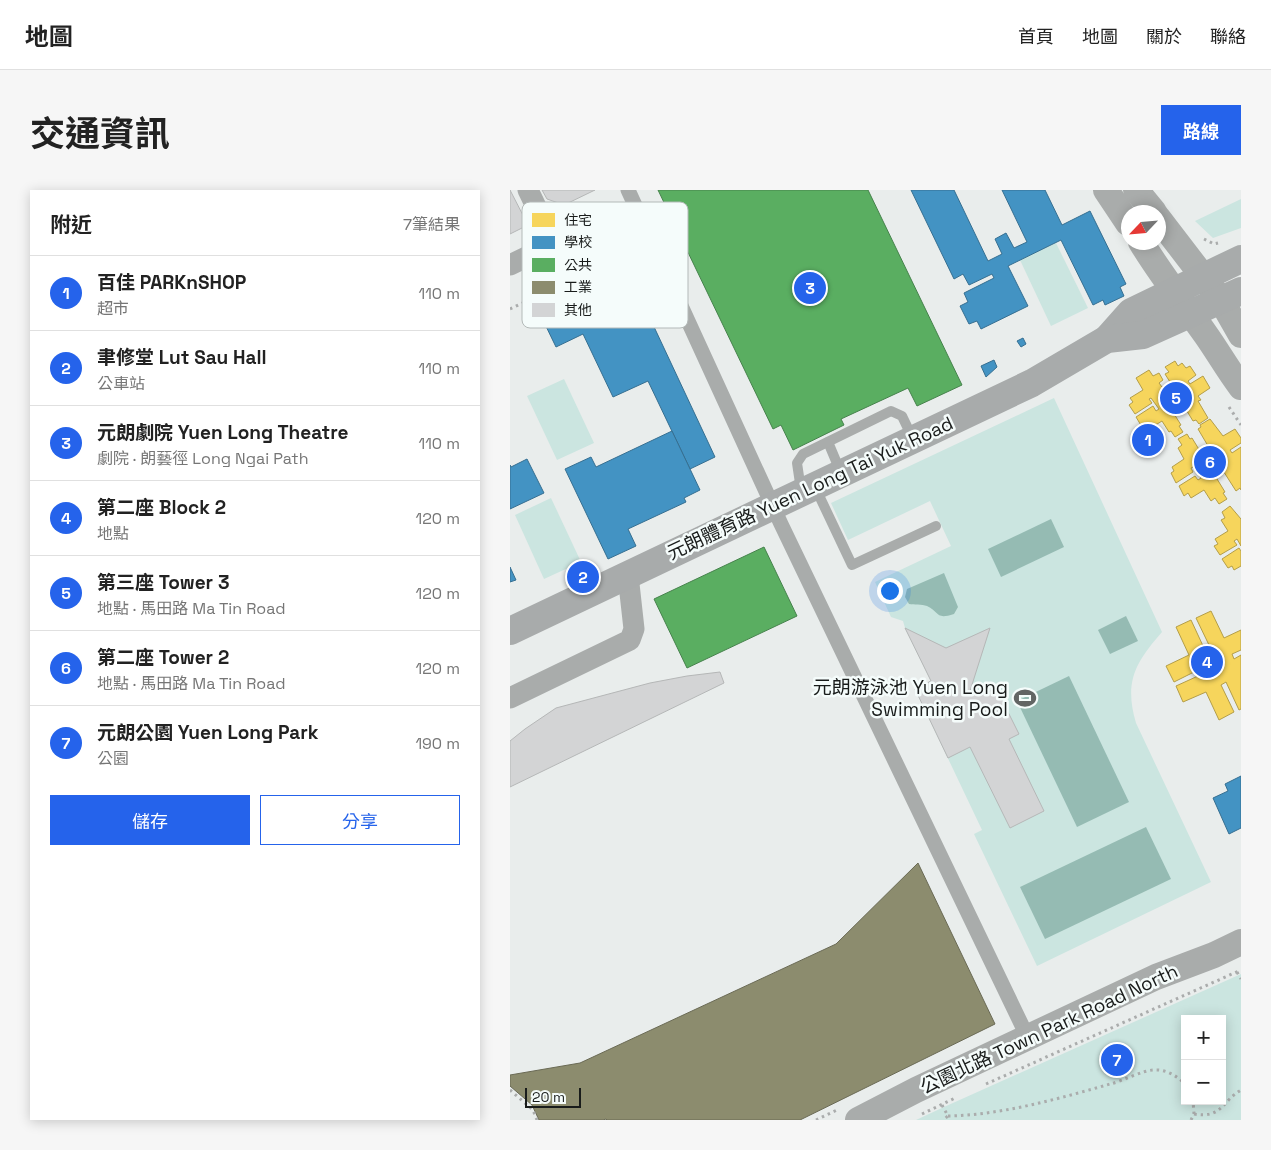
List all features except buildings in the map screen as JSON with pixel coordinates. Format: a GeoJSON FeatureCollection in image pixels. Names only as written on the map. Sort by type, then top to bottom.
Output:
{"type":"FeatureCollection","features":[{"type":"Feature","properties":{"kind":"main road","name":"元朗體育路 Yuen Long Tai Yuk Road"},"geometry":{"type":"LineString","coordinates":[[510,631],[1032,383],[1107,339],[1131,312],[1204,276],[1231,251]]}},
{"type":"Feature","properties":{"kind":"main road","name":"元朗體育路 Yuen Long Tai Yuk Road"},"geometry":{"type":"LineString","coordinates":[[1107,339],[1143,335],[1231,296]]}},
{"type":"Feature","properties":{"kind":"street"},"geometry":{"type":"LineString","coordinates":[[528,190],[534,202]]}},
{"type":"Feature","properties":{"kind":"street"},"geometry":{"type":"LineString","coordinates":[[628,190],[633,202]]}},
{"type":"Feature","properties":{"kind":"street"},"geometry":{"type":"LineString","coordinates":[[1106,190],[1121,212]]}},
{"type":"Feature","properties":{"kind":"street"},"geometry":{"type":"LineString","coordinates":[[1136,190],[1148,205]]}},
{"type":"Feature","properties":{"kind":"street"},"geometry":{"type":"LineString","coordinates":[[1166,228],[1204,276],[1231,296],[1241,336]]}},
{"type":"Feature","properties":{"kind":"street"},"geometry":{"type":"LineString","coordinates":[[1146,250],[1173,291],[1212,344],[1223,364],[1241,387]]}},
{"type":"Feature","properties":{"kind":"street"},"geometry":{"type":"LineString","coordinates":[[510,265],[522,259]]}},
{"type":"Feature","properties":{"kind":"street"},"geometry":{"type":"LineString","coordinates":[[688,320],[774,506],[1028,1038]]}},
{"type":"Feature","properties":{"kind":"street"},"geometry":{"type":"LineString","coordinates":[[510,698],[630,640],[634,629],[628,575]]}},
{"type":"Feature","properties":{"kind":"street","name":"公園北路 Town Park Road North"},"geometry":{"type":"LineString","coordinates":[[858,1120],[916,1090],[1156,977],[1214,955],[1241,942]]}},
{"type":"Feature","properties":{"kind":"lane"},"geometry":{"type":"LineString","coordinates":[[914,440],[902,416],[891,412],[803,454],[798,463],[808,490],[852,565],[936,526]]}},
{"type":"Feature","properties":{"kind":"lane"},"geometry":{"type":"LineString","coordinates":[[828,442],[842,474]]}},
{"type":"Feature","properties":{"kind":"path"},"geometry":{"type":"LineString","coordinates":[[1202,238],[1231,251]]}},
{"type":"Feature","properties":{"kind":"path"},"geometry":{"type":"LineString","coordinates":[[510,309],[522,303]]}},
{"type":"Feature","properties":{"kind":"path"},"geometry":{"type":"LineString","coordinates":[[1239,971],[1241,979]]}},
{"type":"Feature","properties":{"kind":"path","name":"公園北路 Town Park Road North"},"geometry":{"type":"LineString","coordinates":[[983,1085],[1239,971]]}},
{"type":"Feature","properties":{"kind":"path"},"geometry":{"type":"LineString","coordinates":[[942,1120],[948,1116],[972,1116],[1006,1110],[1109,1085],[1153,1070],[1167,1072],[1181,1081]]}},
{"type":"Feature","properties":{"kind":"path"},"geometry":{"type":"LineString","coordinates":[[510,1090],[533,1110],[537,1120]]}},
{"type":"Feature","properties":{"kind":"path"},"geometry":{"type":"LineString","coordinates":[[1194,1114],[1206,1115],[1216,1113],[1225,1106],[1234,1094],[1241,1090]]}},
{"type":"Feature","properties":{"kind":"path","name":"公園北路 Town Park Road North"},"geometry":{"type":"LineString","coordinates":[[918,1116],[958,1097]]}},
{"type":"Feature","properties":{"kind":"path"},"geometry":{"type":"LineString","coordinates":[[942,1105],[948,1116]]}},
{"type":"Feature","properties":{"kind":"path"},"geometry":{"type":"LineString","coordinates":[[1191,1120],[1194,1114],[1194,1105]]}},
{"type":"Feature","properties":{"kind":"shaded area"},"geometry":{"type":"Polygon","coordinates":[[[1241,199],[1241,228],[1213,238],[1195,221],[1241,199]]]}},
{"type":"Feature","properties":{"kind":"shaded area"},"geometry":{"type":"Polygon","coordinates":[[[1056,243],[1088,308],[1051,326],[1020,260],[1056,243]]]}},
{"type":"Feature","properties":{"kind":"shaded area"},"geometry":{"type":"Polygon","coordinates":[[[564,379],[594,443],[557,460],[527,396],[564,379]]]}},
{"type":"Feature","properties":{"kind":"shaded area","name":"元朗游泳池 Yuen Long Swimming Pool"},"geometry":{"type":"Polygon","coordinates":[[[1054,398],[1162,632],[1145,654],[1134,674],[1131,696],[1133,709],[1136,723],[1211,882],[1037,966],[974,834],[982,830],[915,689],[931,681],[903,621],[891,617],[875,582],[951,546],[930,501],[848,540],[831,503],[1054,398]]]}},
{"type":"Feature","properties":{"kind":"shaded area"},"geometry":{"type":"Polygon","coordinates":[[[551,498],[581,562],[544,579],[515,515],[551,498]]]}},
{"type":"Feature","properties":{"kind":"shaded area"},"geometry":{"type":"Polygon","coordinates":[[[1051,519],[1064,547],[1001,577],[988,549],[1051,519]]]}},
{"type":"Feature","properties":{"kind":"shaded area"},"geometry":{"type":"Polygon","coordinates":[[[944,573],[958,607],[954,614],[941,616],[927,606],[909,604],[905,597],[907,589],[944,573]]]}},
{"type":"Feature","properties":{"kind":"shaded area"},"geometry":{"type":"Polygon","coordinates":[[[1126,616],[1138,641],[1110,654],[1098,630],[1126,616]]]}},
{"type":"Feature","properties":{"kind":"shaded area"},"geometry":{"type":"Polygon","coordinates":[[[1069,676],[1129,802],[1077,827],[1017,701],[1069,676]]]}},
{"type":"Feature","properties":{"kind":"shaded area"},"geometry":{"type":"Polygon","coordinates":[[[1146,827],[1171,879],[1045,939],[1020,887],[1146,827]]]}},
{"type":"Feature","properties":{"kind":"shaded area"},"geometry":{"type":"Polygon","coordinates":[[[1241,974],[1241,1120],[916,1120],[944,1107],[1241,974]]]}},
{"type":"Feature","properties":{"kind":"place","name":"元朗劇院 Yuen Long Theatre"},"geometry":{"type":"Point","coordinates":[810,288]}},
{"type":"Feature","properties":{"kind":"place","name":"第三座 Tower 3"},"geometry":{"type":"Point","coordinates":[1176,398]}},
{"type":"Feature","properties":{"kind":"place","name":"百佳 PARKnSHOP"},"geometry":{"type":"Point","coordinates":[1148,440]}},
{"type":"Feature","properties":{"kind":"place","name":"第二座 Tower 2"},"geometry":{"type":"Point","coordinates":[1210,462]}},
{"type":"Feature","properties":{"kind":"place","name":"聿修堂 Lut Sau Hall"},"geometry":{"type":"Point","coordinates":[583,577]}},
{"type":"Feature","properties":{"kind":"place","name":"第二座 Block 2"},"geometry":{"type":"Point","coordinates":[1207,662]}},
{"type":"Feature","properties":{"kind":"place","name":"元朗游泳池 Yuen Long Swimming Pool"},"geometry":{"type":"Point","coordinates":[1025,698]}},
{"type":"Feature","properties":{"kind":"place","name":"元朗公園 Yuen Long Park"},"geometry":{"type":"Point","coordinates":[1117,1060]}}]}
